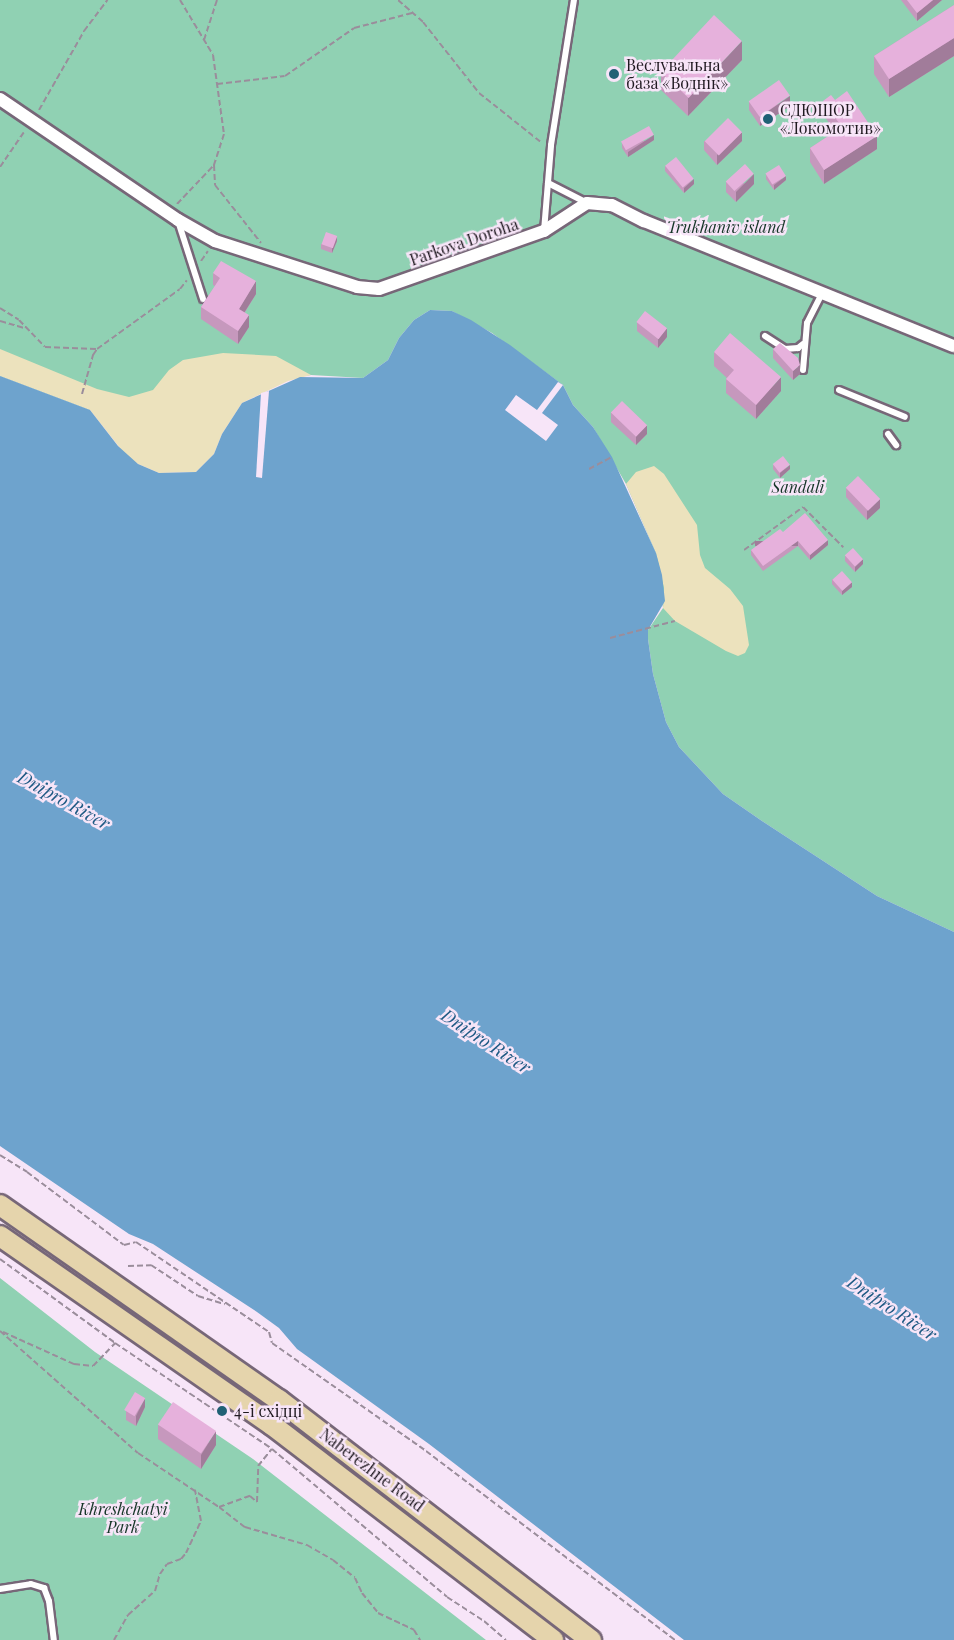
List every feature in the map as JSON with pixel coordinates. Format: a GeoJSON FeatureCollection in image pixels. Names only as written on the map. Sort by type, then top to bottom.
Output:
{"type":"FeatureCollection","features":[{"type":"Feature","properties":{"kind":"main road","name":"Naberezhne Road"},"geometry":{"type":"LineString","coordinates":[[0,1205],[279,1400],[591,1640]]}},
{"type":"Feature","properties":{"kind":"main road","name":"Naberezhne Road"},"geometry":{"type":"LineString","coordinates":[[0,1236],[272,1425],[553,1640]]}},
{"type":"Feature","properties":{"kind":"street","name":"Parkova Doroha"},"geometry":{"type":"LineString","coordinates":[[0,99],[173,217],[215,241],[357,287],[379,289],[544,231],[587,203]]}},
{"type":"Feature","properties":{"kind":"street"},"geometry":{"type":"LineString","coordinates":[[587,203],[612,205],[644,221],[954,346]]}},
{"type":"Feature","properties":{"kind":"lane"},"geometry":{"type":"LineString","coordinates":[[544,231],[551,150],[574,0]]}},
{"type":"Feature","properties":{"kind":"lane"},"geometry":{"type":"LineString","coordinates":[[548,183],[587,203]]}},
{"type":"Feature","properties":{"kind":"lane"},"geometry":{"type":"LineString","coordinates":[[173,217],[203,299]]}},
{"type":"Feature","properties":{"kind":"lane"},"geometry":{"type":"LineString","coordinates":[[803,369],[803,344],[807,323],[822,293]]}},
{"type":"Feature","properties":{"kind":"lane"},"geometry":{"type":"LineString","coordinates":[[765,336],[785,349],[794,349],[803,344]]}},
{"type":"Feature","properties":{"kind":"lane"},"geometry":{"type":"LineString","coordinates":[[839,390],[905,417]]}},
{"type":"Feature","properties":{"kind":"lane"},"geometry":{"type":"LineString","coordinates":[[888,435],[896,445]]}},
{"type":"Feature","properties":{"kind":"lane"},"geometry":{"type":"LineString","coordinates":[[0,1589],[31,1584],[44,1588],[49,1601],[54,1640]]}},
{"type":"Feature","properties":{"kind":"path"},"geometry":{"type":"LineString","coordinates":[[0,167],[32,121],[84,32],[106,0]]}},
{"type":"Feature","properties":{"kind":"path"},"geometry":{"type":"LineString","coordinates":[[173,217],[214,165],[224,134],[213,55],[180,0]]}},
{"type":"Feature","properties":{"kind":"path"},"geometry":{"type":"LineString","coordinates":[[204,41],[217,0]]}},
{"type":"Feature","properties":{"kind":"path"},"geometry":{"type":"LineString","coordinates":[[398,0],[413,13],[479,93],[551,150]]}},
{"type":"Feature","properties":{"kind":"path"},"geometry":{"type":"LineString","coordinates":[[217,84],[285,76],[354,28],[413,13]]}},
{"type":"Feature","properties":{"kind":"path"},"geometry":{"type":"LineString","coordinates":[[214,165],[215,186],[262,244],[280,261]]}},
{"type":"Feature","properties":{"kind":"path"},"geometry":{"type":"LineString","coordinates":[[82,394],[97,349],[180,289],[215,241]]}},
{"type":"Feature","properties":{"kind":"path"},"geometry":{"type":"LineString","coordinates":[[0,308],[28,329],[45,347],[97,349]]}},
{"type":"Feature","properties":{"kind":"path"},"geometry":{"type":"LineString","coordinates":[[0,321],[28,329]]}},
{"type":"Feature","properties":{"kind":"path"},"geometry":{"type":"LineString","coordinates":[[589,470],[612,457]]}},
{"type":"Feature","properties":{"kind":"path"},"geometry":{"type":"LineString","coordinates":[[744,550],[803,507],[843,547]]}},
{"type":"Feature","properties":{"kind":"path"},"geometry":{"type":"LineString","coordinates":[[610,638],[675,621]]}},
{"type":"Feature","properties":{"kind":"path"},"geometry":{"type":"LineString","coordinates":[[0,1155],[27,1172],[124,1245],[136,1242],[269,1332],[272,1343],[426,1450],[675,1640]]}},
{"type":"Feature","properties":{"kind":"path"},"geometry":{"type":"LineString","coordinates":[[0,1259],[115,1343],[272,1449],[447,1597],[484,1621],[506,1640]]}},
{"type":"Feature","properties":{"kind":"path"},"geometry":{"type":"LineString","coordinates":[[128,1266],[151,1265],[198,1296],[228,1304]]}},
{"type":"Feature","properties":{"kind":"path"},"geometry":{"type":"LineString","coordinates":[[0,1331],[74,1364],[93,1366],[115,1343]]}},
{"type":"Feature","properties":{"kind":"path"},"geometry":{"type":"LineString","coordinates":[[0,1331],[105,1422],[120,1439],[245,1527],[307,1545],[333,1560],[355,1578],[362,1593],[378,1612],[417,1632],[420,1640]]}},
{"type":"Feature","properties":{"kind":"path"},"geometry":{"type":"LineString","coordinates":[[219,1507],[250,1496],[257,1502],[258,1466],[272,1449]]}},
{"type":"Feature","properties":{"kind":"path"},"geometry":{"type":"LineString","coordinates":[[114,1640],[128,1615],[155,1591],[160,1574],[167,1564],[181,1559],[186,1553],[201,1521],[195,1490]]}},
{"type":"Feature","properties":{"kind":"green space","name":"Trukhaniv island"},"geometry":{"type":"Polygon","coordinates":[[[0,0],[954,0],[954,932],[877,896],[762,821],[723,794],[679,747],[666,722],[653,674],[648,639],[648,630],[663,608],[656,553],[626,484],[593,427],[573,405],[563,385],[492,333],[452,311],[430,310],[414,320],[399,338],[388,360],[363,378],[311,375],[90,410],[0,376],[0,0]]]}},
{"type":"Feature","properties":{"kind":"green space","name":"Khreshchatyi Park"},"geometry":{"type":"Polygon","coordinates":[[[0,1278],[95,1352],[253,1459],[486,1640],[0,1640],[0,1278]]]}},
{"type":"Feature","properties":{"kind":"sand"},"geometry":{"type":"Polygon","coordinates":[[[0,349],[97,389],[129,397],[153,390],[169,370],[183,360],[223,353],[276,356],[311,375],[288,381],[242,403],[222,434],[214,454],[196,472],[159,473],[127,457],[90,410],[0,376],[0,349]]]}},
{"type":"Feature","properties":{"kind":"sand"},"geometry":{"type":"Polygon","coordinates":[[[654,466],[664,474],[697,525],[700,555],[705,568],[730,589],[743,606],[749,645],[745,653],[738,656],[726,651],[675,621],[663,608],[664,588],[656,553],[626,484],[636,472],[654,466]]]}},
{"type":"Feature","properties":{"kind":"water","name":"Dnipro River"},"geometry":{"type":"Polygon","coordinates":[[[430,310],[452,311],[471,320],[510,345],[563,385],[573,405],[593,427],[612,457],[656,553],[662,575],[665,601],[648,630],[648,639],[653,674],[666,722],[679,747],[723,794],[762,821],[877,896],[954,932],[954,1640],[684,1640],[429,1444],[297,1349],[279,1328],[257,1312],[153,1244],[129,1234],[0,1146],[0,376],[90,410],[118,446],[138,464],[159,473],[196,472],[214,454],[222,434],[242,403],[300,377],[363,378],[388,360],[399,338],[414,320],[430,310]]]}},
{"type":"Feature","properties":{"kind":"pier"},"geometry":{"type":"Polygon","coordinates":[[[558,382],[563,385],[542,413],[558,425],[546,441],[505,410],[516,395],[537,410],[558,382]]]}},
{"type":"Feature","properties":{"kind":"pier"},"geometry":{"type":"Polygon","coordinates":[[[269,391],[262,478],[256,477],[261,393],[269,391]]]}},
{"type":"Feature","properties":{"kind":"building"},"geometry":{"type":"Polygon","coordinates":[[[907,0],[933,0],[917,13],[907,0]]]}},
{"type":"Feature","properties":{"kind":"building"},"geometry":{"type":"Polygon","coordinates":[[[954,5],[954,38],[889,79],[874,56],[954,5]]]}},
{"type":"Feature","properties":{"kind":"building"},"geometry":{"type":"Polygon","coordinates":[[[714,15],[742,41],[689,98],[661,72],[714,15]]]}},
{"type":"Feature","properties":{"kind":"building"},"geometry":{"type":"Polygon","coordinates":[[[779,80],[790,96],[760,117],[749,101],[779,80]]]}},
{"type":"Feature","properties":{"kind":"building"},"geometry":{"type":"Polygon","coordinates":[[[847,91],[877,136],[824,170],[810,148],[842,127],[823,101],[831,95],[835,100],[847,91]]]}},
{"type":"Feature","properties":{"kind":"building"},"geometry":{"type":"Polygon","coordinates":[[[728,118],[742,132],[719,155],[705,141],[728,118]]]}},
{"type":"Feature","properties":{"kind":"building"},"geometry":{"type":"Polygon","coordinates":[[[649,126],[654,135],[626,150],[621,142],[649,126]]]}},
{"type":"Feature","properties":{"kind":"building"},"geometry":{"type":"Polygon","coordinates":[[[676,157],[694,179],[683,188],[665,166],[676,157]]]}},
{"type":"Feature","properties":{"kind":"building"},"geometry":{"type":"Polygon","coordinates":[[[745,164],[754,174],[734,191],[726,181],[745,164]]]}},
{"type":"Feature","properties":{"kind":"building"},"geometry":{"type":"Polygon","coordinates":[[[779,165],[786,176],[772,185],[765,173],[779,165]]]}},
{"type":"Feature","properties":{"kind":"building"},"geometry":{"type":"Polygon","coordinates":[[[326,232],[337,236],[333,248],[322,244],[326,232]]]}},
{"type":"Feature","properties":{"kind":"building"},"geometry":{"type":"Polygon","coordinates":[[[221,261],[256,281],[239,309],[249,315],[238,331],[201,307],[220,278],[213,273],[221,261]]]}},
{"type":"Feature","properties":{"kind":"building"},"geometry":{"type":"Polygon","coordinates":[[[645,311],[667,328],[658,339],[636,322],[645,311]]]}},
{"type":"Feature","properties":{"kind":"building"},"geometry":{"type":"Polygon","coordinates":[[[730,333],[781,377],[756,405],[726,379],[734,370],[714,352],[730,333]]]}},
{"type":"Feature","properties":{"kind":"building"},"geometry":{"type":"Polygon","coordinates":[[[780,343],[798,358],[800,365],[793,371],[773,349],[780,343]]]}},
{"type":"Feature","properties":{"kind":"building"},"geometry":{"type":"Polygon","coordinates":[[[622,401],[647,425],[636,437],[611,413],[622,401]]]}},
{"type":"Feature","properties":{"kind":"building"},"geometry":{"type":"Polygon","coordinates":[[[783,456],[790,465],[780,473],[773,464],[783,456]]]}},
{"type":"Feature","properties":{"kind":"building"},"geometry":{"type":"Polygon","coordinates":[[[858,476],[880,499],[868,511],[846,488],[858,476]]]}},
{"type":"Feature","properties":{"kind":"building"},"geometry":{"type":"Polygon","coordinates":[[[805,513],[828,540],[810,555],[798,541],[763,566],[751,550],[780,529],[783,532],[805,513]]]}},
{"type":"Feature","properties":{"kind":"building"},"geometry":{"type":"Polygon","coordinates":[[[853,548],[863,559],[855,567],[845,555],[853,548]]]}},
{"type":"Feature","properties":{"kind":"building"},"geometry":{"type":"Polygon","coordinates":[[[842,571],[852,582],[842,591],[832,580],[842,571]]]}},
{"type":"Feature","properties":{"kind":"building"},"geometry":{"type":"Polygon","coordinates":[[[135,1392],[145,1398],[134,1416],[124,1410],[135,1392]]]}},
{"type":"Feature","properties":{"kind":"building"},"geometry":{"type":"Polygon","coordinates":[[[173,1402],[216,1431],[201,1453],[158,1424],[173,1402]]]}},
{"type":"Feature","properties":{"kind":"place","name":"Веслувальна база «Воднік»"},"geometry":{"type":"Point","coordinates":[614,74]}},
{"type":"Feature","properties":{"kind":"place","name":"СДЮШОР «Локомотив»"},"geometry":{"type":"Point","coordinates":[768,119]}},
{"type":"Feature","properties":{"kind":"place","name":"4-і східці"},"geometry":{"type":"Point","coordinates":[222,1411]}},
{"type":"Feature","properties":{"kind":"park label","name":"Sandali"},"geometry":{"type":"Point","coordinates":[798,487]}}]}
